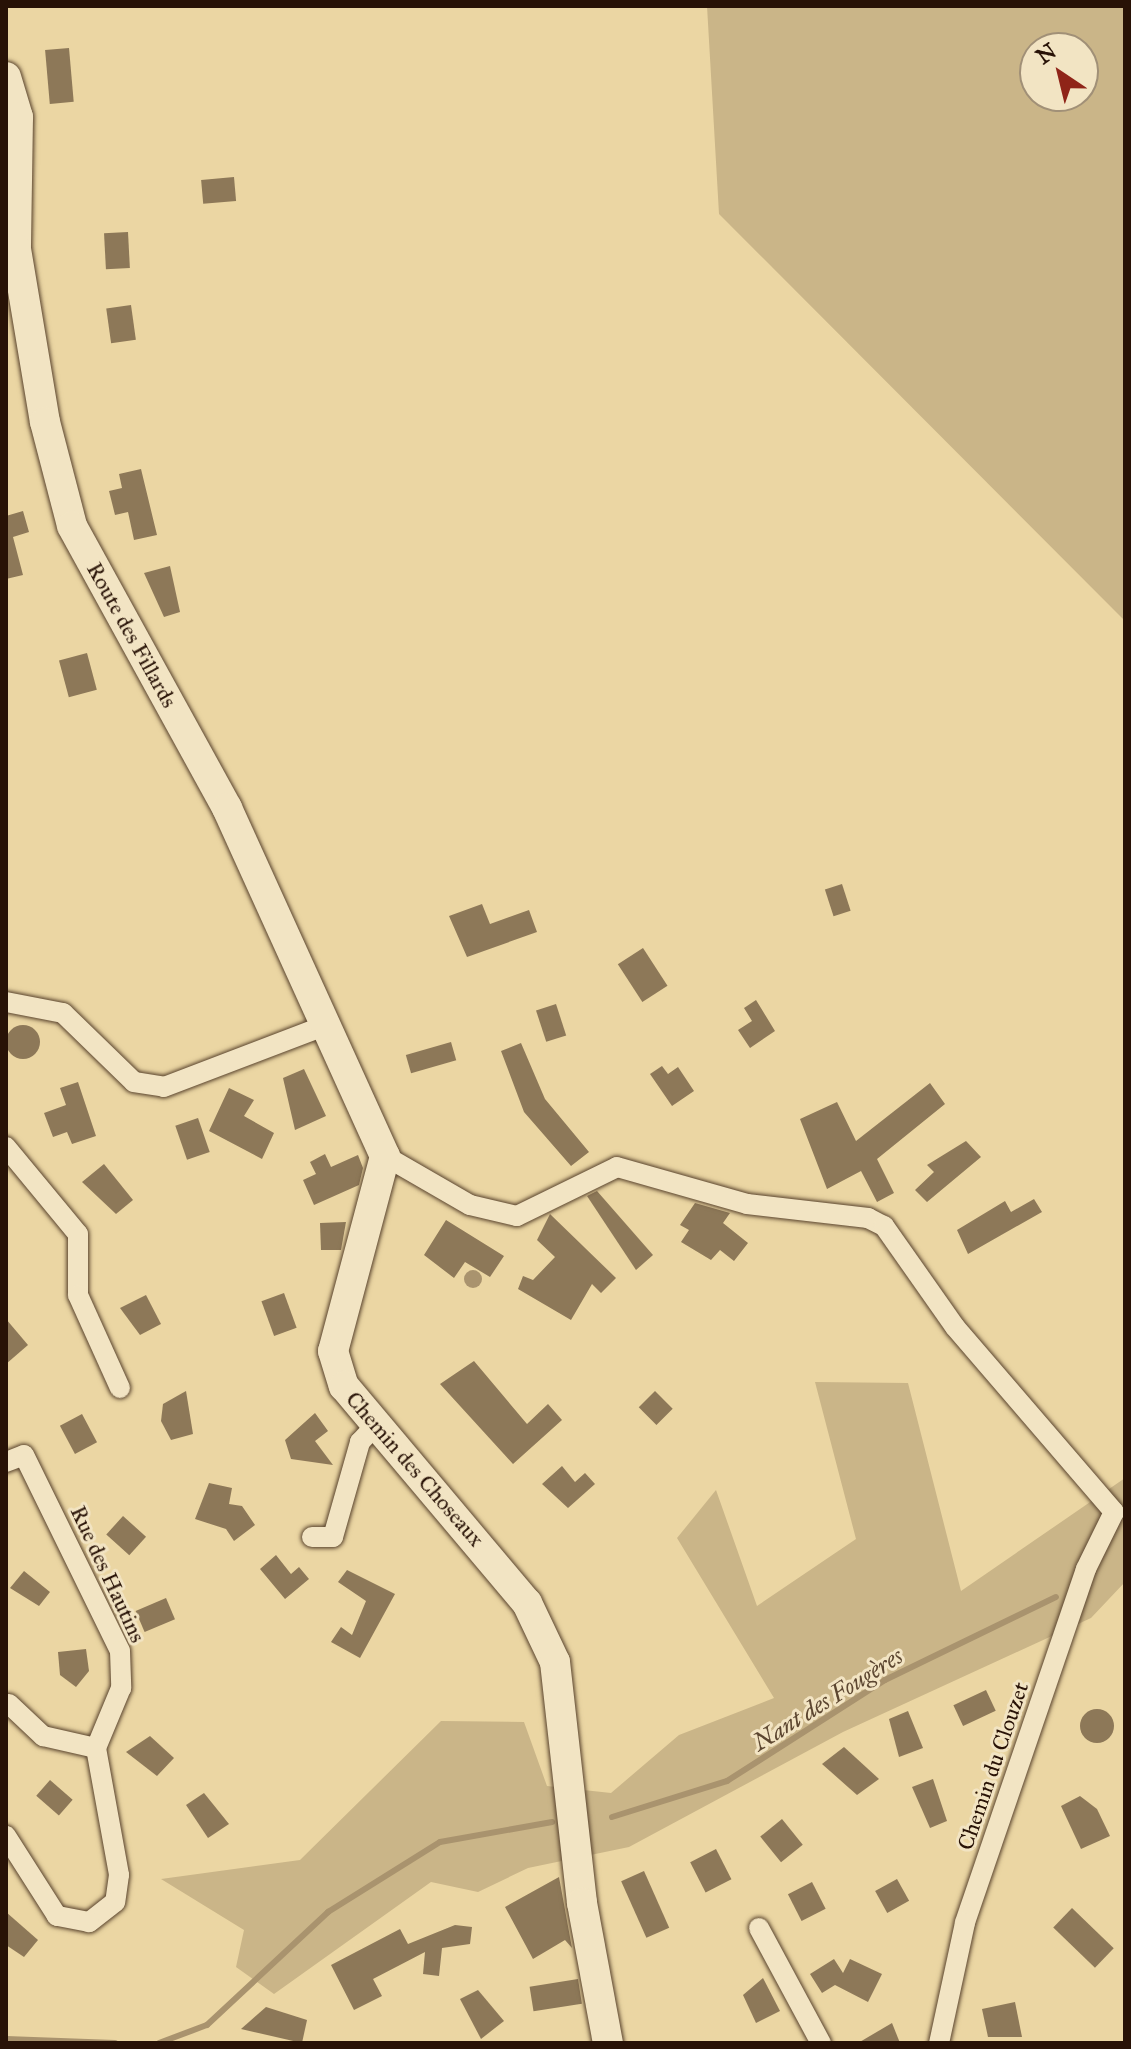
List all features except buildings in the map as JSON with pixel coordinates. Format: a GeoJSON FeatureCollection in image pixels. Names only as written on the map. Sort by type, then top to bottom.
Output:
{"type":"FeatureCollection","features":[{"type":"Feature","properties":{"kind":"street","name":"Route des Fillards"},"geometry":{"type":"LineString","coordinates":[[6,77],[18,117],[11,158],[16,249],[45,422],[72,526],[227,808],[321,1027],[385,1156]]}},
{"type":"Feature","properties":{"kind":"street"},"geometry":{"type":"LineString","coordinates":[[6,1002],[63,1013],[118,1070],[156,1087],[321,1027]]}},
{"type":"Feature","properties":{"kind":"street"},"geometry":{"type":"LineString","coordinates":[[6,1147],[78,1234],[78,1295],[120,1388]]}},
{"type":"Feature","properties":{"kind":"street","name":"Chemin des Choseaux"},"geometry":{"type":"LineString","coordinates":[[385,1156],[333,1351],[344,1386],[527,1603],[555,1662],[582,1903],[608,2043]]}},
{"type":"Feature","properties":{"kind":"street","name":"Chemin du Clouzet"},"geometry":{"type":"LineString","coordinates":[[385,1156],[470,1205],[517,1216],[617,1167],[747,1204],[868,1218],[884,1226],[955,1327],[1114,1512],[1075,1599],[965,1923],[939,2043]]}},
{"type":"Feature","properties":{"kind":"street"},"geometry":{"type":"LineString","coordinates":[[312,1537],[333,1537],[360,1442],[375,1426]]}},
{"type":"Feature","properties":{"kind":"street","name":"Rue des Hautins"},"geometry":{"type":"LineString","coordinates":[[6,1462],[24,1455],[120,1651],[121,1688],[96,1748]]}},
{"type":"Feature","properties":{"kind":"street"},"geometry":{"type":"LineString","coordinates":[[6,1836],[57,1916],[77,1924],[108,1912],[119,1875],[96,1748],[43,1736],[9,1704]]}},
{"type":"Feature","properties":{"kind":"street"},"geometry":{"type":"LineString","coordinates":[[759,1928],[821,2043]]}},
{"type":"Feature","properties":{"kind":"shaded area"},"geometry":{"type":"Polygon","coordinates":[[[707,6],[1125,6],[1125,621],[719,214],[707,6]]]}},
{"type":"Feature","properties":{"kind":"shaded area"},"geometry":{"type":"Polygon","coordinates":[[[473,1270],[482,1279],[473,1288],[464,1279],[473,1270]]]}},
{"type":"Feature","properties":{"kind":"shaded area"},"geometry":{"type":"Polygon","coordinates":[[[815,1382],[908,1383],[961,1591],[1125,1478],[1125,1582],[1091,1618],[843,1732],[629,1847],[528,1868],[478,1892],[431,1882],[274,1994],[236,1967],[244,1930],[161,1879],[300,1860],[441,1721],[524,1722],[547,1786],[611,1793],[679,1735],[774,1698],[677,1538],[716,1490],[757,1606],[856,1539],[815,1382]]]}},
{"type":"Feature","properties":{"kind":"waterway","name":"Nant des Fougères"},"geometry":{"type":"LineString","coordinates":[[612,1817],[727,1781],[885,1680],[1056,1597]]}},
{"type":"Feature","properties":{"kind":"waterway","name":"Nant des Fougères"},"geometry":{"type":"LineString","coordinates":[[159,2043],[207,2025],[328,1912],[440,1842],[552,1822]]}},
{"type":"Feature","properties":{"kind":"waterway","name":"Nant des Fougères"},"geometry":{"type":"LineString","coordinates":[[6,2039],[115,2043]]}}]}
